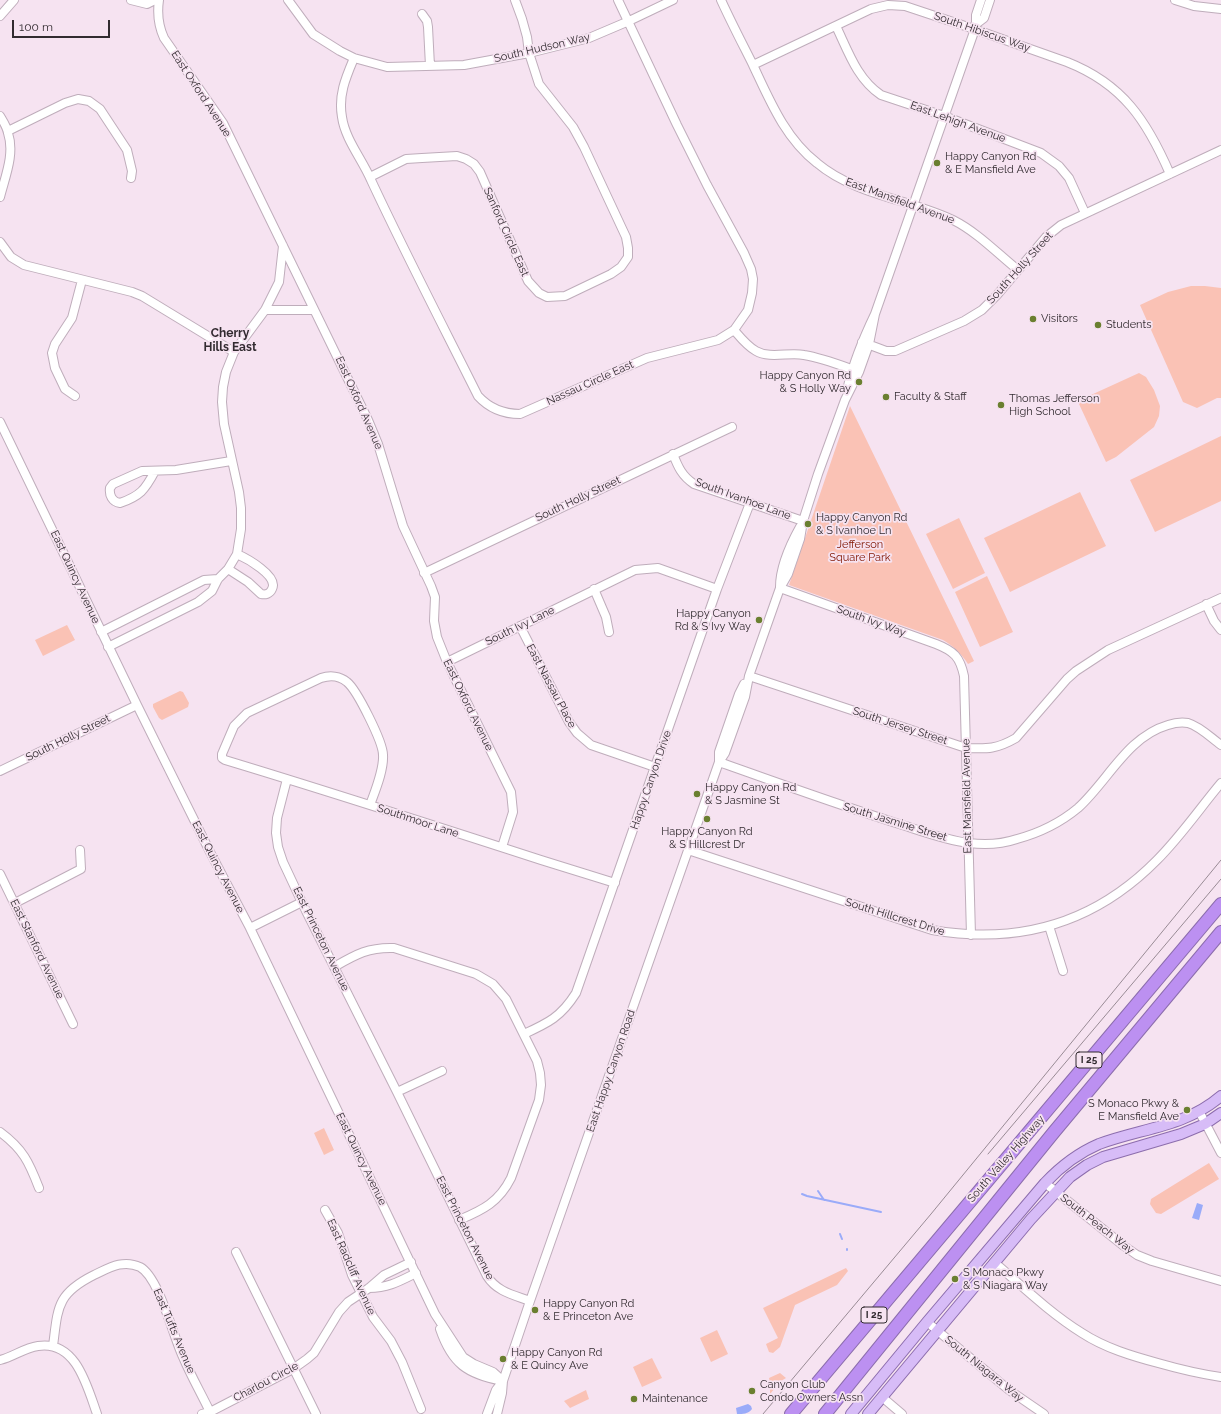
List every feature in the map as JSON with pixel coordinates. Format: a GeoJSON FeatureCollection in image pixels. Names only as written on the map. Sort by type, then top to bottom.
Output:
{"type":"FeatureCollection","features":[{"type":"Feature","properties":{"kind":"highway","name":"South Valley Highway"},"geometry":{"type":"LineString","coordinates":[[791,1414],[1221,904]]}},
{"type":"Feature","properties":{"kind":"highway","name":"South Valley Highway"},"geometry":{"type":"LineString","coordinates":[[825,1414],[1064,1121],[1221,932]]}},
{"type":"Feature","properties":{"kind":"main road"},"geometry":{"type":"LineString","coordinates":[[851,1414],[1044,1183],[1064,1164],[1090,1148],[1111,1140],[1172,1123],[1199,1111],[1221,1096]]}},
{"type":"Feature","properties":{"kind":"main road"},"geometry":{"type":"LineString","coordinates":[[868,1414],[1055,1191],[1077,1172],[1099,1158],[1176,1136],[1205,1124],[1221,1113]]}},
{"type":"Feature","properties":{"kind":"street"},"geometry":{"type":"LineString","coordinates":[[0,16],[14,0]]}},
{"type":"Feature","properties":{"kind":"street"},"geometry":{"type":"LineString","coordinates":[[132,0],[147,4],[155,0]]}},
{"type":"Feature","properties":{"kind":"street","name":"East Oxford Avenue"},"geometry":{"type":"LineString","coordinates":[[159,0],[157,11],[164,38],[222,123],[368,420],[382,457],[403,526],[432,586],[435,597],[435,628],[447,662],[511,792],[513,812],[502,847]]}},
{"type":"Feature","properties":{"kind":"street","name":"South Hudson Way"},"geometry":{"type":"LineString","coordinates":[[288,0],[313,34],[354,58],[386,67],[464,65],[529,53],[589,38],[672,1]]}},
{"type":"Feature","properties":{"kind":"street","name":"Sanford Circle East"},"geometry":{"type":"LineString","coordinates":[[370,177],[406,159],[457,156],[474,164],[480,172],[528,281],[539,293],[547,297],[565,296],[611,274],[621,267],[628,257],[626,237],[584,147],[572,127],[540,84],[529,53],[527,37],[515,0]]}},
{"type":"Feature","properties":{"kind":"street","name":"Nassau Circle East"},"geometry":{"type":"LineString","coordinates":[[354,58],[344,82],[340,106],[346,132],[370,177],[397,235],[478,396],[486,404],[495,409],[513,414],[520,414],[647,358],[718,340],[734,330],[742,320],[750,303],[753,284],[751,269],[677,125],[618,0]]}},
{"type":"Feature","properties":{"kind":"street","name":"East Mansfield Avenue"},"geometry":{"type":"LineString","coordinates":[[721,0],[775,112],[795,142],[817,164],[849,183],[913,204],[953,220],[966,227],[1018,270]]}},
{"type":"Feature","properties":{"kind":"street","name":"East Happy Canyon Road"},"geometry":{"type":"LineString","coordinates":[[497,1414],[503,1381],[530,1301],[719,762],[719,752],[739,694],[749,676],[780,588],[780,575],[794,538],[803,521],[855,370],[866,343],[975,27],[976,15],[981,0]]}},
{"type":"Feature","properties":{"kind":"street","name":"East Happy Canyon Road"},"geometry":{"type":"LineString","coordinates":[[975,27],[984,18],[990,0]]}},
{"type":"Feature","properties":{"kind":"street"},"geometry":{"type":"LineString","coordinates":[[1175,0],[1194,6],[1221,10]]}},
{"type":"Feature","properties":{"kind":"street","name":"South Hibiscus Way"},"geometry":{"type":"LineString","coordinates":[[753,65],[871,9],[880,6],[898,4],[975,27],[1079,67],[1105,82],[1118,92],[1140,117],[1160,150],[1170,174]]}},
{"type":"Feature","properties":{"kind":"street"},"geometry":{"type":"LineString","coordinates":[[422,14],[427,21],[428,27],[430,66]]}},
{"type":"Feature","properties":{"kind":"street","name":"East Lehigh Avenue"},"geometry":{"type":"LineString","coordinates":[[836,26],[857,69],[866,83],[874,90],[881,95],[944,116],[1041,153],[1059,166],[1069,178],[1085,213]]}},
{"type":"Feature","properties":{"kind":"street"},"geometry":{"type":"LineString","coordinates":[[8,131],[65,103],[78,99],[90,101],[100,109],[127,150],[132,171],[132,178]]}},
{"type":"Feature","properties":{"kind":"street"},"geometry":{"type":"LineString","coordinates":[[0,116],[8,131],[11,141],[10,154],[0,197]]}},
{"type":"Feature","properties":{"kind":"street","name":"South Holly Street"},"geometry":{"type":"LineString","coordinates":[[866,343],[886,351],[898,350],[964,321],[978,313],[989,303],[1046,237],[1054,230],[1085,213],[1221,150]]}},
{"type":"Feature","properties":{"kind":"street"},"geometry":{"type":"LineString","coordinates":[[0,242],[11,257],[24,265],[121,289],[142,296],[234,352]]}},
{"type":"Feature","properties":{"kind":"street"},"geometry":{"type":"LineString","coordinates":[[108,647],[198,602],[212,591],[218,579],[228,569],[237,554],[241,529],[241,508],[239,492],[224,424],[222,402],[223,387],[226,372],[234,352],[265,310],[279,282],[283,245]]}},
{"type":"Feature","properties":{"kind":"street"},"geometry":{"type":"LineString","coordinates":[[74,396],[65,389],[55,368],[52,353],[55,344],[72,318],[82,280]]}},
{"type":"Feature","properties":{"kind":"street"},"geometry":{"type":"LineString","coordinates":[[265,310],[314,310]]}},
{"type":"Feature","properties":{"kind":"street"},"geometry":{"type":"LineString","coordinates":[[734,330],[756,352],[769,355],[805,355],[855,370]]}},
{"type":"Feature","properties":{"kind":"street","name":"East Quincy Avenue"},"geometry":{"type":"LineString","coordinates":[[0,422],[108,647],[210,852],[250,928],[435,1314],[463,1357],[474,1364],[493,1372],[503,1381]]}},
{"type":"Feature","properties":{"kind":"street","name":"South Holly Street"},"geometry":{"type":"LineString","coordinates":[[424,572],[732,427]]}},
{"type":"Feature","properties":{"kind":"street","name":"South Ivanhoe Lane"},"geometry":{"type":"LineString","coordinates":[[673,454],[681,472],[694,484],[803,521]]}},
{"type":"Feature","properties":{"kind":"street"},"geometry":{"type":"LineString","coordinates":[[155,471],[143,491],[138,494],[120,503],[113,500],[110,496],[110,488],[113,484],[142,471],[190,468],[231,461]]}},
{"type":"Feature","properties":{"kind":"street","name":"Happy Canyon Drive"},"geometry":{"type":"LineString","coordinates":[[524,1034],[553,1020],[565,1009],[573,997],[717,589],[750,503]]}},
{"type":"Feature","properties":{"kind":"street"},"geometry":{"type":"LineString","coordinates":[[228,569],[248,582],[261,594],[267,594],[272,589],[272,582],[263,571],[253,563],[237,554]]}},
{"type":"Feature","properties":{"kind":"street","name":"South Ivy Lane"},"geometry":{"type":"LineString","coordinates":[[447,662],[635,570],[658,568],[717,589]]}},
{"type":"Feature","properties":{"kind":"street"},"geometry":{"type":"LineString","coordinates":[[101,632],[204,580],[218,579]]}},
{"type":"Feature","properties":{"kind":"street","name":"South Ivy Way"},"geometry":{"type":"LineString","coordinates":[[780,588],[936,644],[948,649],[958,658]]}},
{"type":"Feature","properties":{"kind":"street"},"geometry":{"type":"LineString","coordinates":[[594,589],[606,617],[610,632]]}},
{"type":"Feature","properties":{"kind":"street","name":"South Jersey Street"},"geometry":{"type":"LineString","coordinates":[[749,676],[966,748],[992,748],[1005,744],[1016,738],[1076,671],[1108,650],[1221,598]]}},
{"type":"Feature","properties":{"kind":"street"},"geometry":{"type":"LineString","coordinates":[[1206,604],[1214,621],[1221,630]]}},
{"type":"Feature","properties":{"kind":"street","name":"East Nassau Place"},"geometry":{"type":"LineString","coordinates":[[520,626],[569,722],[577,734],[596,748],[655,767]]}},
{"type":"Feature","properties":{"kind":"street","name":"East Mansfield Avenue"},"geometry":{"type":"LineString","coordinates":[[958,658],[964,676],[971,935]]}},
{"type":"Feature","properties":{"kind":"street","name":"Southmoor Lane"},"geometry":{"type":"LineString","coordinates":[[370,805],[383,761],[382,747],[354,690],[342,679],[333,676],[321,678],[247,713],[234,726],[222,754],[222,758],[225,760],[614,883]]}},
{"type":"Feature","properties":{"kind":"street","name":"South Holly Street"},"geometry":{"type":"LineString","coordinates":[[0,771],[137,705]]}},
{"type":"Feature","properties":{"kind":"street","name":"South Jasmine Street"},"geometry":{"type":"LineString","coordinates":[[719,762],[866,814],[942,837],[968,843],[1002,842],[1015,840],[1048,828],[1063,819],[1078,808],[1135,743],[1147,734],[1164,726],[1176,723],[1187,723],[1197,727],[1221,745]]}},
{"type":"Feature","properties":{"kind":"street","name":"East Princeton Avenue"},"geometry":{"type":"LineString","coordinates":[[287,779],[277,818],[276,833],[283,862],[490,1280],[496,1287],[504,1292],[530,1301]]}},
{"type":"Feature","properties":{"kind":"street","name":"South Hillcrest Drive"},"geometry":{"type":"LineString","coordinates":[[688,850],[932,930],[971,935],[1026,932],[1073,918],[1106,902],[1131,884],[1158,859],[1221,783]]}},
{"type":"Feature","properties":{"kind":"street"},"geometry":{"type":"LineString","coordinates":[[14,903],[81,869],[80,850]]}},
{"type":"Feature","properties":{"kind":"street","name":"East Stanford Avenue"},"geometry":{"type":"LineString","coordinates":[[0,874],[73,1024]]}},
{"type":"Feature","properties":{"kind":"street"},"geometry":{"type":"LineString","coordinates":[[250,928],[302,902]]}},
{"type":"Feature","properties":{"kind":"street"},"geometry":{"type":"LineString","coordinates":[[1049,926],[1063,971]]}},
{"type":"Feature","properties":{"kind":"street"},"geometry":{"type":"LineString","coordinates":[[334,967],[356,954],[381,948],[394,948],[476,974],[487,979],[498,989],[510,1006],[524,1034],[538,1066],[541,1085],[538,1100],[511,1178],[499,1197],[488,1206],[459,1220]]}},
{"type":"Feature","properties":{"kind":"street"},"geometry":{"type":"LineString","coordinates":[[397,1092],[442,1071]]}},
{"type":"Feature","properties":{"kind":"street"},"geometry":{"type":"LineString","coordinates":[[1199,1111],[1221,1153]]}},
{"type":"Feature","properties":{"kind":"street"},"geometry":{"type":"LineString","coordinates":[[0,1132],[23,1152],[31,1167],[39,1188]]}},
{"type":"Feature","properties":{"kind":"street","name":"South Peach Way"},"geometry":{"type":"LineString","coordinates":[[1044,1183],[1124,1246],[1138,1255],[1152,1261],[1221,1281]]}},
{"type":"Feature","properties":{"kind":"street","name":"East Radcliff Avenue"},"geometry":{"type":"LineString","coordinates":[[325,1210],[338,1233],[352,1275],[360,1293],[373,1317],[397,1351],[421,1409]]}},
{"type":"Feature","properties":{"kind":"street"},"geometry":{"type":"LineString","coordinates":[[236,1252],[316,1414]]}},
{"type":"Feature","properties":{"kind":"street","name":"Charlou Circle"},"geometry":{"type":"LineString","coordinates":[[208,1413],[293,1369],[307,1359],[314,1353],[339,1312],[348,1302],[369,1288],[384,1275],[411,1262]]}},
{"type":"Feature","properties":{"kind":"street"},"geometry":{"type":"LineString","coordinates":[[994,1262],[1068,1323],[1096,1342],[1115,1350],[1151,1361],[1221,1377]]}},
{"type":"Feature","properties":{"kind":"street","name":"East Tufts Avenue"},"geometry":{"type":"LineString","coordinates":[[53,1346],[58,1314],[67,1292],[84,1280],[115,1265],[127,1263],[139,1267],[151,1279],[166,1309],[182,1356],[208,1413]]}},
{"type":"Feature","properties":{"kind":"street","name":"Charlou Circle"},"geometry":{"type":"LineString","coordinates":[[369,1288],[389,1286],[416,1273]]}},
{"type":"Feature","properties":{"kind":"street","name":"South Niagara Way"},"geometry":{"type":"LineString","coordinates":[[927,1322],[1009,1390],[1044,1414]]}},
{"type":"Feature","properties":{"kind":"street"},"geometry":{"type":"LineString","coordinates":[[0,1360],[37,1346],[53,1346],[64,1351],[78,1366],[97,1414]]}},
{"type":"Feature","properties":{"kind":"street","name":"East Happy Canyon Road"},"geometry":{"type":"LineString","coordinates":[[487,1414],[496,1390],[503,1381]]}},
{"type":"Feature","properties":{"kind":"street"},"geometry":{"type":"LineString","coordinates":[[882,1397],[902,1414]]}},
{"type":"Feature","properties":{"kind":"green space"},"geometry":{"type":"Polygon","coordinates":[[[1191,286],[1221,288],[1221,398],[1217,398],[1197,408],[1183,402],[1140,305],[1168,292],[1191,286]]]}},
{"type":"Feature","properties":{"kind":"green space"},"geometry":{"type":"Polygon","coordinates":[[[1139,373],[1146,377],[1154,390],[1160,406],[1159,416],[1154,427],[1116,457],[1106,462],[1079,404],[1080,400],[1139,373]]]}},
{"type":"Feature","properties":{"kind":"green space","name":"Jefferson Square Park"},"geometry":{"type":"Polygon","coordinates":[[[850,406],[974,661],[968,664],[957,650],[943,640],[789,585],[850,406]]]}},
{"type":"Feature","properties":{"kind":"green space"},"geometry":{"type":"Polygon","coordinates":[[[1221,436],[1221,501],[1155,532],[1130,480],[1221,436]]]}},
{"type":"Feature","properties":{"kind":"green space"},"geometry":{"type":"Polygon","coordinates":[[[1080,492],[1106,546],[1010,592],[984,538],[1080,492]]]}},
{"type":"Feature","properties":{"kind":"green space"},"geometry":{"type":"Polygon","coordinates":[[[959,518],[985,573],[953,589],[926,534],[959,518]]]}},
{"type":"Feature","properties":{"kind":"green space"},"geometry":{"type":"Polygon","coordinates":[[[987,576],[1013,632],[980,647],[955,592],[987,576]]]}},
{"type":"Feature","properties":{"kind":"green space"},"geometry":{"type":"Polygon","coordinates":[[[67,625],[75,640],[43,656],[35,640],[67,625]]]}},
{"type":"Feature","properties":{"kind":"green space"},"geometry":{"type":"Polygon","coordinates":[[[180,691],[183,692],[189,703],[188,707],[162,720],[159,718],[153,704],[180,691]]]}},
{"type":"Feature","properties":{"kind":"green space"},"geometry":{"type":"Polygon","coordinates":[[[324,1128],[334,1150],[324,1155],[314,1133],[324,1128]]]}},
{"type":"Feature","properties":{"kind":"green space"},"geometry":{"type":"Polygon","coordinates":[[[1209,1163],[1219,1179],[1161,1214],[1156,1213],[1150,1204],[1151,1199],[1209,1163]]]}},
{"type":"Feature","properties":{"kind":"green space"},"geometry":{"type":"Polygon","coordinates":[[[846,1268],[848,1271],[837,1285],[795,1305],[780,1347],[773,1353],[769,1352],[766,1344],[778,1338],[763,1308],[846,1268]]]}},
{"type":"Feature","properties":{"kind":"green space"},"geometry":{"type":"Polygon","coordinates":[[[717,1330],[728,1354],[711,1362],[700,1338],[717,1330]]]}},
{"type":"Feature","properties":{"kind":"green space"},"geometry":{"type":"Polygon","coordinates":[[[652,1358],[662,1378],[642,1387],[633,1367],[652,1358]]]}},
{"type":"Feature","properties":{"kind":"green space"},"geometry":{"type":"Polygon","coordinates":[[[780,1373],[786,1378],[781,1381],[770,1394],[769,1378],[780,1373]]]}},
{"type":"Feature","properties":{"kind":"green space"},"geometry":{"type":"Polygon","coordinates":[[[586,1390],[589,1399],[570,1408],[564,1401],[586,1390]]]}},
{"type":"Feature","properties":{"kind":"water"},"geometry":{"type":"Polygon","coordinates":[[[1197,1203],[1203,1205],[1199,1220],[1192,1218],[1197,1203]]]}},
{"type":"Feature","properties":{"kind":"water"},"geometry":{"type":"Polygon","coordinates":[[[748,1404],[752,1409],[749,1412],[737,1414],[736,1408],[748,1404]]]}},
{"type":"Feature","properties":{"kind":"waterway"},"geometry":{"type":"LineString","coordinates":[[818,1191],[824,1200]]}},
{"type":"Feature","properties":{"kind":"waterway"},"geometry":{"type":"LineString","coordinates":[[802,1194],[881,1212]]}},
{"type":"Feature","properties":{"kind":"waterway"},"geometry":{"type":"LineString","coordinates":[[840,1234],[842,1239]]}},
{"type":"Feature","properties":{"kind":"tram line"},"geometry":{"type":"LineString","coordinates":[[763,1414],[931,1214],[1221,860]]}},
{"type":"Feature","properties":{"kind":"tram line"},"geometry":{"type":"LineString","coordinates":[[988,1154],[1221,879]]}},
{"type":"Feature","properties":{"kind":"place","name":"Happy Canyon Rd & E Mansfield Ave"},"geometry":{"type":"Point","coordinates":[937,163]}},
{"type":"Feature","properties":{"kind":"place","name":"Visitors"},"geometry":{"type":"Point","coordinates":[1033,319]}},
{"type":"Feature","properties":{"kind":"place","name":"Students"},"geometry":{"type":"Point","coordinates":[1098,325]}},
{"type":"Feature","properties":{"kind":"place","name":"Happy Canyon Rd & S Holly Way"},"geometry":{"type":"Point","coordinates":[859,382]}},
{"type":"Feature","properties":{"kind":"place","name":"Faculty & Staff"},"geometry":{"type":"Point","coordinates":[886,397]}},
{"type":"Feature","properties":{"kind":"place","name":"Thomas Jefferson High School"},"geometry":{"type":"Point","coordinates":[1001,405]}},
{"type":"Feature","properties":{"kind":"place","name":"Happy Canyon Rd & S Ivanhoe Ln"},"geometry":{"type":"Point","coordinates":[808,524]}},
{"type":"Feature","properties":{"kind":"place","name":"Happy Canyon Rd & S Ivy Way"},"geometry":{"type":"Point","coordinates":[759,620]}},
{"type":"Feature","properties":{"kind":"place","name":"Happy Canyon Rd & S Jasmine St"},"geometry":{"type":"Point","coordinates":[697,794]}},
{"type":"Feature","properties":{"kind":"place","name":"Happy Canyon Rd & S Hillcrest Dr"},"geometry":{"type":"Point","coordinates":[707,819]}},
{"type":"Feature","properties":{"kind":"place","name":"S Monaco Pkwy & E Mansfield Ave"},"geometry":{"type":"Point","coordinates":[1187,1110]}},
{"type":"Feature","properties":{"kind":"place","name":"S Monaco Pkwy & S Niagara Way"},"geometry":{"type":"Point","coordinates":[955,1279]}},
{"type":"Feature","properties":{"kind":"place","name":"Happy Canyon Rd & E Princeton Ave"},"geometry":{"type":"Point","coordinates":[535,1310]}},
{"type":"Feature","properties":{"kind":"place","name":"Happy Canyon Rd & E Quincy Ave"},"geometry":{"type":"Point","coordinates":[503,1359]}},
{"type":"Feature","properties":{"kind":"place","name":"Canyon Club Condo Owners Assn"},"geometry":{"type":"Point","coordinates":[752,1391]}},
{"type":"Feature","properties":{"kind":"place","name":"Maintenance"},"geometry":{"type":"Point","coordinates":[634,1399]}},
{"type":"Feature","properties":{"kind":"district","name":"Cherry Hills East"},"geometry":{"type":"Point","coordinates":[230,340]}}]}
